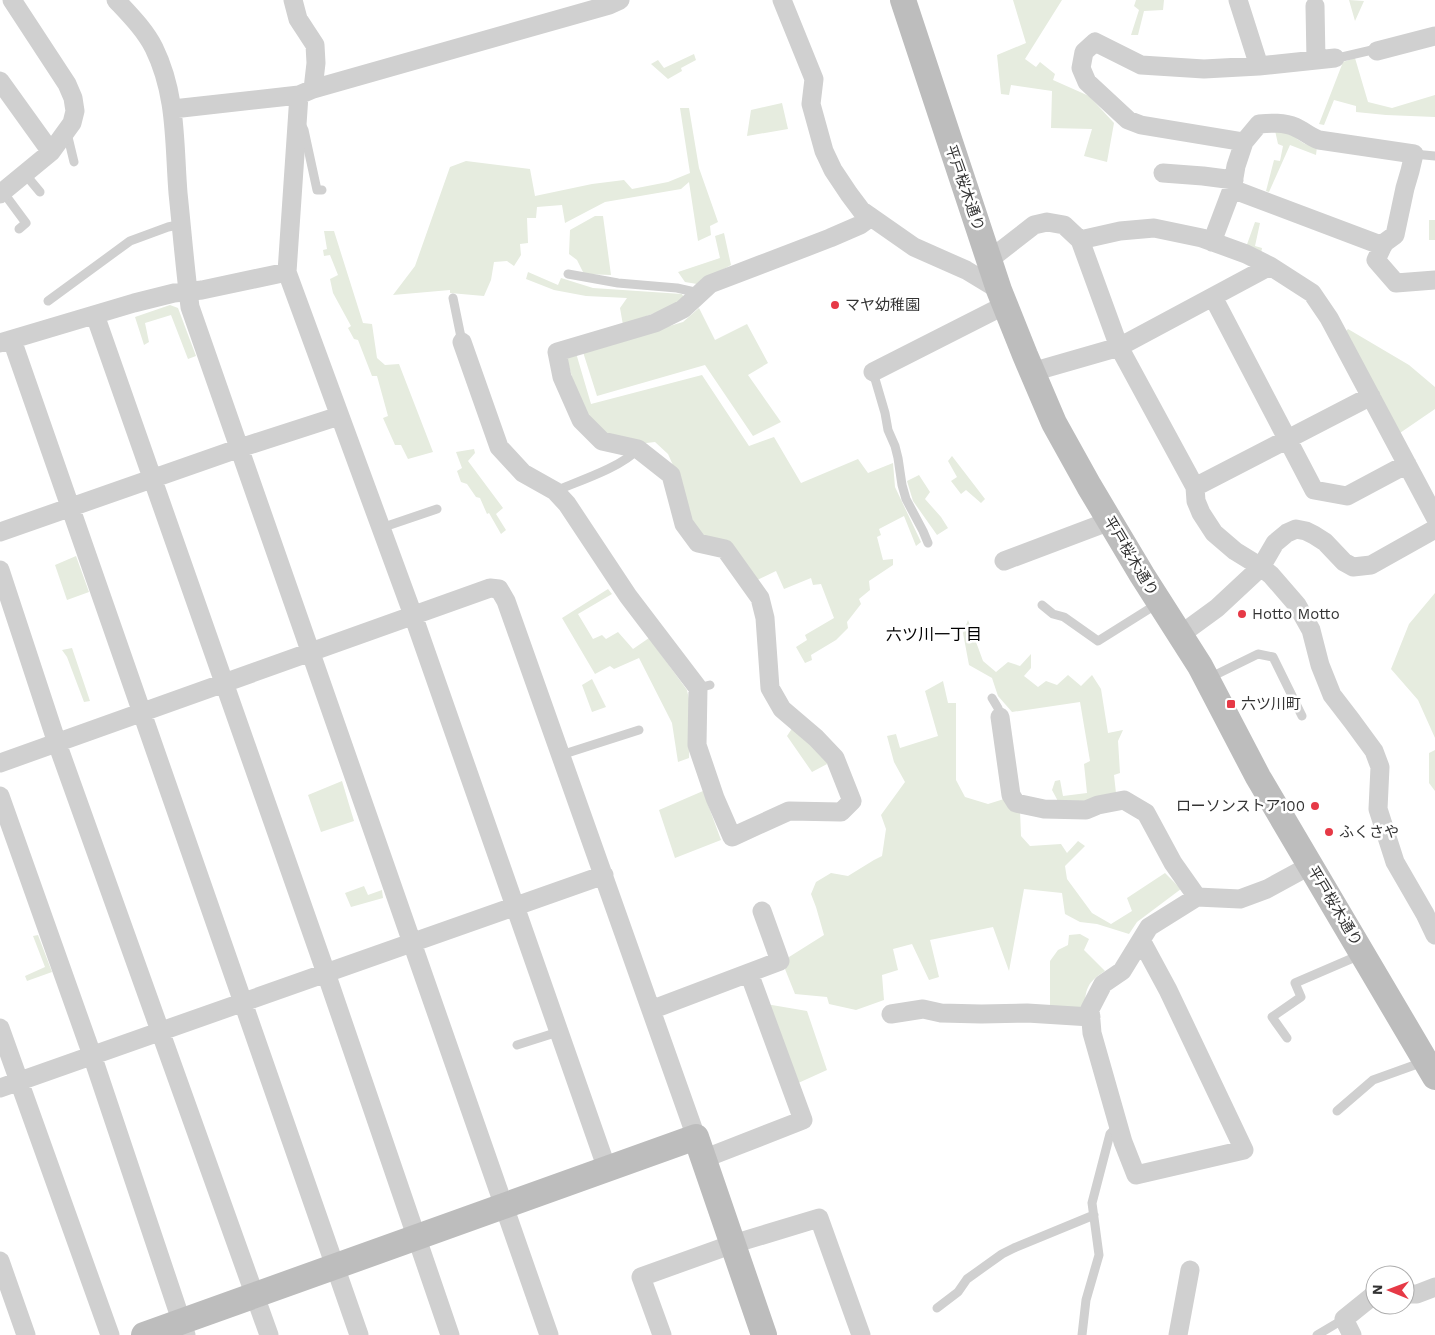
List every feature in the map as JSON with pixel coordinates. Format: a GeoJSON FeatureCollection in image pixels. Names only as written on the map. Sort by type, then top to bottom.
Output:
{"type":"FeatureCollection","features":[{"type":"Feature","properties":{"kind":"main road","name":"平戸桜木通り"},"geometry":{"type":"LineString","coordinates":[[903,0],[1002,298],[1054,423],[1110,521],[1207,679],[1258,777],[1430,1069]]}},
{"type":"Feature","properties":{"kind":"main road"},"geometry":{"type":"LineString","coordinates":[[144,1335],[183,1328],[255,1295],[607,1168],[700,1148],[764,1335]]}},
{"type":"Feature","properties":{"kind":"street"},"geometry":{"type":"LineString","coordinates":[[2,193],[51,152],[72,123],[75,111],[73,98],[67,84],[12,0]]}},
{"type":"Feature","properties":{"kind":"street"},"geometry":{"type":"LineString","coordinates":[[116,0],[137,23],[154,46],[163,70],[173,109],[178,193],[190,307],[549,1335]]}},
{"type":"Feature","properties":{"kind":"street"},"geometry":{"type":"LineString","coordinates":[[293,0],[298,19],[315,45],[316,63],[297,120],[286,272],[413,615],[607,1168]]}},
{"type":"Feature","properties":{"kind":"street"},"geometry":{"type":"LineString","coordinates":[[173,109],[306,92],[609,5],[620,0]]}},
{"type":"Feature","properties":{"kind":"street"},"geometry":{"type":"LineString","coordinates":[[782,0],[814,79],[811,104],[824,151],[848,194],[861,210],[914,247],[966,270],[1002,298],[873,372]]}},
{"type":"Feature","properties":{"kind":"street"},"geometry":{"type":"LineString","coordinates":[[1238,0],[1259,66]]}},
{"type":"Feature","properties":{"kind":"street"},"geometry":{"type":"LineString","coordinates":[[1315,6],[1316,60]]}},
{"type":"Feature","properties":{"kind":"street"},"geometry":{"type":"LineString","coordinates":[[1377,51],[1435,36]]}},
{"type":"Feature","properties":{"kind":"street"},"geometry":{"type":"LineString","coordinates":[[1244,142],[1141,125],[1128,120],[1087,82],[1081,68],[1084,52],[1095,42],[1141,66],[1204,69],[1259,66],[1335,58]]}},
{"type":"Feature","properties":{"kind":"street"},"geometry":{"type":"LineString","coordinates":[[0,81],[51,152]]}},
{"type":"Feature","properties":{"kind":"street"},"geometry":{"type":"LineString","coordinates":[[1212,242],[1233,185],[1236,166],[1244,142],[1259,124],[1275,122],[1294,126],[1312,138],[1319,140],[1414,154],[1404,188],[1395,235],[1384,242],[1376,260],[1396,283],[1435,280]]}},
{"type":"Feature","properties":{"kind":"street"},"geometry":{"type":"LineString","coordinates":[[1163,173],[1203,176],[1233,185],[1383,246]]}},
{"type":"Feature","properties":{"kind":"street"},"geometry":{"type":"LineString","coordinates":[[462,342],[499,447],[523,473],[555,491],[567,504],[628,596],[704,686],[697,745],[715,798],[734,841],[789,811],[842,812],[852,801],[835,758],[816,738],[782,709],[770,688],[764,654],[765,618],[760,598],[725,549],[698,543],[684,524],[671,475],[638,449],[602,441],[582,420],[562,377],[557,352],[655,322],[683,310],[710,284],[860,226],[871,217]]}},
{"type":"Feature","properties":{"kind":"street"},"geometry":{"type":"LineString","coordinates":[[989,260],[1034,225],[1047,222],[1064,225],[1080,240],[1119,347],[1195,487],[1196,502],[1202,513],[1214,532],[1235,551],[1271,575],[1298,605],[1311,630],[1320,665],[1332,695],[1374,751],[1380,767],[1378,809],[1395,862],[1435,935]]}},
{"type":"Feature","properties":{"kind":"street"},"geometry":{"type":"LineString","coordinates":[[1080,240],[1120,231],[1154,228],[1202,238],[1246,254],[1270,266],[1312,293],[1329,318],[1435,517]]}},
{"type":"Feature","properties":{"kind":"street"},"geometry":{"type":"LineString","coordinates":[[1032,372],[1119,347],[1270,266]]}},
{"type":"Feature","properties":{"kind":"street"},"geometry":{"type":"LineString","coordinates":[[286,272],[134,303],[6,342],[70,507],[359,1335]]}},
{"type":"Feature","properties":{"kind":"street"},"geometry":{"type":"LineString","coordinates":[[1213,297],[1314,490],[1347,496],[1407,464]]}},
{"type":"Feature","properties":{"kind":"street"},"geometry":{"type":"LineString","coordinates":[[95,314],[326,973],[450,1335]]}},
{"type":"Feature","properties":{"kind":"street"},"geometry":{"type":"LineString","coordinates":[[1195,487],[1371,396]]}},
{"type":"Feature","properties":{"kind":"street"},"geometry":{"type":"LineString","coordinates":[[0,532],[152,478],[339,416]]}},
{"type":"Feature","properties":{"kind":"street"},"geometry":{"type":"LineString","coordinates":[[1004,561],[1110,521]]}},
{"type":"Feature","properties":{"kind":"street"},"geometry":{"type":"LineString","coordinates":[[1180,635],[1217,608],[1261,567],[1275,543],[1286,532],[1296,529],[1306,531],[1324,542],[1344,562],[1353,567],[1371,565],[1435,529]]}},
{"type":"Feature","properties":{"kind":"street"},"geometry":{"type":"LineString","coordinates":[[0,570],[58,743],[268,1335]]}},
{"type":"Feature","properties":{"kind":"street"},"geometry":{"type":"LineString","coordinates":[[0,763],[490,588],[499,589],[506,601],[700,1148],[803,1120],[749,973]]}},
{"type":"Feature","properties":{"kind":"street"},"geometry":{"type":"LineString","coordinates":[[1000,717],[1011,795],[1016,803],[1044,809],[1086,810],[1098,805],[1124,800],[1146,812],[1172,863],[1197,897]]}},
{"type":"Feature","properties":{"kind":"street"},"geometry":{"type":"LineString","coordinates":[[0,796],[92,1055],[183,1328]]}},
{"type":"Feature","properties":{"kind":"street"},"geometry":{"type":"LineString","coordinates":[[1141,940],[1168,990],[1244,1150],[1136,1175],[1118,1126],[1092,1033],[1090,1009],[1103,984],[1122,971],[1141,940],[1149,927],[1197,897],[1240,899],[1266,889],[1311,865]]}},
{"type":"Feature","properties":{"kind":"street"},"geometry":{"type":"LineString","coordinates":[[0,1088],[604,875]]}},
{"type":"Feature","properties":{"kind":"street"},"geometry":{"type":"LineString","coordinates":[[651,1010],[780,961],[761,908]]}},
{"type":"Feature","properties":{"kind":"street"},"geometry":{"type":"LineString","coordinates":[[891,1014],[923,1009],[941,1013],[1027,1013],[1091,1017]]}},
{"type":"Feature","properties":{"kind":"street"},"geometry":{"type":"LineString","coordinates":[[0,1028],[110,1335]]}},
{"type":"Feature","properties":{"kind":"street"},"geometry":{"type":"LineString","coordinates":[[662,1335],[641,1277],[733,1244],[819,1218],[861,1335]]}},
{"type":"Feature","properties":{"kind":"street"},"geometry":{"type":"LineString","coordinates":[[0,1261],[26,1335]]}},
{"type":"Feature","properties":{"kind":"street"},"geometry":{"type":"LineString","coordinates":[[1178,1335],[1190,1270]]}},
{"type":"Feature","properties":{"kind":"street"},"geometry":{"type":"LineString","coordinates":[[1415,1294],[1435,1287]]}},
{"type":"Feature","properties":{"kind":"street"},"geometry":{"type":"LineString","coordinates":[[1348,1327],[1365,1306]]}},
{"type":"Feature","properties":{"kind":"lane"},"geometry":{"type":"LineString","coordinates":[[1335,58],[1372,50],[1377,51]]}},
{"type":"Feature","properties":{"kind":"lane"},"geometry":{"type":"LineString","coordinates":[[297,120],[304,130],[317,190],[322,190]]}},
{"type":"Feature","properties":{"kind":"lane"},"geometry":{"type":"LineString","coordinates":[[67,130],[74,162]]}},
{"type":"Feature","properties":{"kind":"lane"},"geometry":{"type":"LineString","coordinates":[[1414,154],[1435,156]]}},
{"type":"Feature","properties":{"kind":"lane"},"geometry":{"type":"LineString","coordinates":[[24,174],[40,192]]}},
{"type":"Feature","properties":{"kind":"lane"},"geometry":{"type":"LineString","coordinates":[[2,193],[26,223],[19,229]]}},
{"type":"Feature","properties":{"kind":"lane"},"geometry":{"type":"LineString","coordinates":[[48,302],[130,241],[182,224]]}},
{"type":"Feature","properties":{"kind":"lane"},"geometry":{"type":"LineString","coordinates":[[568,274],[618,284],[677,288],[700,293]]}},
{"type":"Feature","properties":{"kind":"lane"},"geometry":{"type":"LineString","coordinates":[[453,298],[462,342]]}},
{"type":"Feature","properties":{"kind":"lane"},"geometry":{"type":"LineString","coordinates":[[873,372],[888,430],[895,446],[906,499],[928,543]]}},
{"type":"Feature","properties":{"kind":"lane"},"geometry":{"type":"LineString","coordinates":[[555,491],[620,463],[638,449]]}},
{"type":"Feature","properties":{"kind":"lane"},"geometry":{"type":"LineString","coordinates":[[381,528],[437,509]]}},
{"type":"Feature","properties":{"kind":"lane"},"geometry":{"type":"LineString","coordinates":[[1042,605],[1053,614],[1064,618],[1098,641],[1159,602]]}},
{"type":"Feature","properties":{"kind":"lane"},"geometry":{"type":"LineString","coordinates":[[1207,679],[1258,654],[1273,658],[1302,716]]}},
{"type":"Feature","properties":{"kind":"lane"},"geometry":{"type":"LineString","coordinates":[[992,698],[998,708],[1000,717]]}},
{"type":"Feature","properties":{"kind":"lane"},"geometry":{"type":"LineString","coordinates":[[561,755],[639,730]]}},
{"type":"Feature","properties":{"kind":"lane"},"geometry":{"type":"LineString","coordinates":[[1287,1038],[1272,1017],[1301,997],[1295,983],[1363,954]]}},
{"type":"Feature","properties":{"kind":"lane"},"geometry":{"type":"LineString","coordinates":[[517,1044],[558,1032]]}},
{"type":"Feature","properties":{"kind":"lane"},"geometry":{"type":"LineString","coordinates":[[1337,1111],[1373,1080],[1430,1069]]}},
{"type":"Feature","properties":{"kind":"lane"},"geometry":{"type":"LineString","coordinates":[[1082,1335],[1086,1300],[1099,1255],[1092,1203],[1110,1134],[1118,1126]]}},
{"type":"Feature","properties":{"kind":"lane"},"geometry":{"type":"LineString","coordinates":[[937,1308],[958,1292],[967,1279],[1002,1254],[1094,1215]]}},
{"type":"Feature","properties":{"kind":"lane"},"geometry":{"type":"LineString","coordinates":[[1317,1335],[1348,1327]]}},
{"type":"Feature","properties":{"kind":"shaded area"},"geometry":{"type":"Polygon","coordinates":[[[1013,0],[1062,0],[1025,59],[1036,67],[1040,62],[1055,74],[1053,80],[1089,96],[1114,123],[1107,162],[1084,156],[1092,129],[1051,128],[1052,91],[1011,85],[1009,95],[1001,94],[997,55],[1026,43],[1013,0]]]}},
{"type":"Feature","properties":{"kind":"shaded area"},"geometry":{"type":"Polygon","coordinates":[[[1136,0],[1164,0],[1163,10],[1144,11],[1138,35],[1131,35],[1139,10],[1134,6],[1136,0]]]}},
{"type":"Feature","properties":{"kind":"shaded area"},"geometry":{"type":"Polygon","coordinates":[[[1349,0],[1364,1],[1355,21],[1349,0]]]}},
{"type":"Feature","properties":{"kind":"shaded area"},"geometry":{"type":"Polygon","coordinates":[[[694,54],[696,60],[681,68],[682,71],[668,79],[651,64],[658,60],[664,68],[694,54]]]}},
{"type":"Feature","properties":{"kind":"shaded area"},"geometry":{"type":"Polygon","coordinates":[[[1355,58],[1368,102],[1392,108],[1435,95],[1435,117],[1356,112],[1356,106],[1334,100],[1324,125],[1319,124],[1343,62],[1355,58]]]}},
{"type":"Feature","properties":{"kind":"shaded area"},"geometry":{"type":"Polygon","coordinates":[[[782,103],[788,129],[747,136],[751,110],[782,103]]]}},
{"type":"Feature","properties":{"kind":"shaded area"},"geometry":{"type":"Polygon","coordinates":[[[680,108],[689,108],[699,168],[718,222],[710,226],[711,235],[698,241],[689,182],[681,189],[605,202],[565,223],[562,205],[537,207],[536,218],[527,218],[528,243],[520,244],[521,255],[514,266],[507,261],[494,262],[491,280],[484,296],[450,293],[450,290],[393,295],[415,266],[450,167],[466,161],[530,169],[535,196],[592,184],[624,180],[632,189],[668,182],[690,173],[680,108]]]}},
{"type":"Feature","properties":{"kind":"shaded area"},"geometry":{"type":"Polygon","coordinates":[[[1274,126],[1295,133],[1297,139],[1305,144],[1317,147],[1316,155],[1290,145],[1269,192],[1266,191],[1274,160],[1280,161],[1283,146],[1278,144],[1274,126]]]}},
{"type":"Feature","properties":{"kind":"shaded area"},"geometry":{"type":"Polygon","coordinates":[[[595,216],[603,216],[611,275],[584,274],[577,260],[569,254],[570,230],[595,216]]]}},
{"type":"Feature","properties":{"kind":"shaded area"},"geometry":{"type":"Polygon","coordinates":[[[1429,220],[1435,220],[1435,240],[1429,240],[1429,220]]]}},
{"type":"Feature","properties":{"kind":"shaded area"},"geometry":{"type":"Polygon","coordinates":[[[1255,222],[1260,223],[1255,246],[1262,248],[1261,254],[1245,250],[1255,222]]]}},
{"type":"Feature","properties":{"kind":"shaded area"},"geometry":{"type":"Polygon","coordinates":[[[324,231],[334,231],[363,323],[372,324],[377,358],[385,365],[399,364],[433,452],[408,459],[401,445],[395,445],[383,418],[388,416],[377,376],[372,376],[358,340],[354,339],[348,328],[351,326],[333,293],[330,279],[338,275],[330,255],[324,256],[323,250],[327,249],[324,231]]]}},
{"type":"Feature","properties":{"kind":"shaded area"},"geometry":{"type":"Polygon","coordinates":[[[724,233],[731,265],[697,284],[685,282],[678,272],[720,258],[715,236],[724,233]]]}},
{"type":"Feature","properties":{"kind":"shaded area"},"geometry":{"type":"Polygon","coordinates":[[[528,272],[558,285],[561,278],[593,288],[682,294],[686,301],[623,325],[620,308],[627,298],[586,296],[554,290],[526,279],[528,272]]]}},
{"type":"Feature","properties":{"kind":"shaded area"},"geometry":{"type":"Polygon","coordinates":[[[170,305],[178,308],[196,356],[188,359],[171,315],[145,323],[149,342],[144,345],[135,317],[170,305]]]}},
{"type":"Feature","properties":{"kind":"shaded area"},"geometry":{"type":"Polygon","coordinates":[[[699,308],[715,340],[747,324],[768,363],[748,375],[781,422],[753,436],[705,365],[597,396],[583,352],[683,322],[699,308]]]}},
{"type":"Feature","properties":{"kind":"shaded area"},"geometry":{"type":"Polygon","coordinates":[[[1348,329],[1409,365],[1435,387],[1435,409],[1397,435],[1344,333],[1348,329]]]}},
{"type":"Feature","properties":{"kind":"shaded area"},"geometry":{"type":"Polygon","coordinates":[[[576,353],[591,404],[702,375],[749,446],[774,437],[801,483],[858,459],[868,473],[893,463],[895,487],[921,542],[916,546],[904,516],[879,529],[881,535],[877,537],[883,560],[893,559],[893,565],[869,581],[870,590],[859,599],[861,604],[847,622],[848,628],[836,640],[811,655],[812,660],[805,663],[796,647],[807,640],[805,635],[834,618],[821,584],[813,585],[811,578],[784,589],[776,571],[755,581],[695,529],[668,454],[655,442],[638,444],[607,437],[580,405],[566,356],[576,353]]]}},
{"type":"Feature","properties":{"kind":"shaded area"},"geometry":{"type":"Polygon","coordinates":[[[474,449],[475,453],[468,461],[503,508],[496,514],[506,530],[501,534],[489,513],[487,514],[480,498],[476,497],[467,484],[461,482],[457,471],[462,468],[456,452],[474,449]]]}},
{"type":"Feature","properties":{"kind":"shaded area"},"geometry":{"type":"Polygon","coordinates":[[[952,456],[985,499],[981,503],[966,490],[961,494],[951,481],[957,477],[948,461],[952,456]]]}},
{"type":"Feature","properties":{"kind":"shaded area"},"geometry":{"type":"Polygon","coordinates":[[[919,475],[930,492],[925,499],[948,528],[937,535],[913,501],[907,481],[919,475]]]}},
{"type":"Feature","properties":{"kind":"shaded area"},"geometry":{"type":"Polygon","coordinates":[[[76,556],[89,592],[67,600],[55,565],[76,556]]]}},
{"type":"Feature","properties":{"kind":"shaded area"},"geometry":{"type":"Polygon","coordinates":[[[608,589],[612,594],[578,614],[593,639],[602,635],[606,639],[618,632],[633,649],[649,638],[687,690],[691,709],[689,758],[678,762],[672,723],[639,658],[614,669],[610,666],[595,674],[562,618],[608,589]]]}},
{"type":"Feature","properties":{"kind":"shaded area"},"geometry":{"type":"Polygon","coordinates":[[[1435,593],[1435,738],[1418,700],[1391,669],[1409,624],[1435,593]]]}},
{"type":"Feature","properties":{"kind":"shaded area"},"geometry":{"type":"Polygon","coordinates":[[[968,620],[983,661],[996,672],[1008,662],[1020,666],[1031,654],[1031,668],[1024,676],[1038,687],[1046,681],[1057,685],[1068,675],[1081,686],[1092,675],[1101,689],[1108,733],[1123,730],[1118,741],[1120,773],[1114,775],[1116,793],[1080,804],[1060,805],[1052,790],[1055,781],[1060,780],[1063,796],[1087,793],[1084,764],[1090,761],[1080,702],[1012,712],[998,696],[992,678],[969,665],[963,633],[968,620]]]}},
{"type":"Feature","properties":{"kind":"shaded area"},"geometry":{"type":"Polygon","coordinates":[[[72,648],[90,701],[84,702],[67,657],[62,650],[72,648]]]}},
{"type":"Feature","properties":{"kind":"shaded area"},"geometry":{"type":"Polygon","coordinates":[[[592,679],[606,707],[592,712],[582,685],[592,679]]]}},
{"type":"Feature","properties":{"kind":"shaded area"},"geometry":{"type":"Polygon","coordinates":[[[943,681],[948,703],[956,703],[956,780],[965,797],[988,804],[1004,799],[1020,810],[1021,836],[1030,846],[1061,844],[1067,853],[1078,841],[1085,846],[1065,866],[1067,879],[1092,913],[1111,924],[1132,911],[1127,898],[1165,873],[1181,889],[1137,922],[1129,934],[1097,924],[1080,922],[1065,914],[1062,893],[1024,889],[1009,971],[993,927],[930,940],[939,977],[929,980],[912,944],[893,949],[898,970],[882,975],[884,1000],[856,1010],[829,1004],[827,997],[795,994],[785,969],[789,957],[824,935],[811,894],[816,882],[831,873],[848,876],[882,856],[886,829],[881,815],[905,782],[894,762],[887,736],[896,734],[900,748],[938,736],[925,691],[943,681]]]}},
{"type":"Feature","properties":{"kind":"shaded area"},"geometry":{"type":"Polygon","coordinates":[[[793,727],[829,763],[812,772],[787,736],[793,727]]]}},
{"type":"Feature","properties":{"kind":"shaded area"},"geometry":{"type":"Polygon","coordinates":[[[1435,750],[1435,791],[1429,783],[1429,753],[1435,750]]]}},
{"type":"Feature","properties":{"kind":"shaded area"},"geometry":{"type":"Polygon","coordinates":[[[342,781],[354,821],[321,832],[308,795],[342,781]]]}},
{"type":"Feature","properties":{"kind":"shaded area"},"geometry":{"type":"Polygon","coordinates":[[[703,791],[721,840],[675,858],[659,810],[703,791]]]}},
{"type":"Feature","properties":{"kind":"shaded area"},"geometry":{"type":"Polygon","coordinates":[[[364,886],[368,895],[382,890],[383,898],[351,907],[345,893],[364,886]]]}},
{"type":"Feature","properties":{"kind":"shaded area"},"geometry":{"type":"Polygon","coordinates":[[[1080,934],[1089,939],[1084,950],[1105,971],[1094,979],[1088,987],[1084,1010],[1050,1008],[1050,961],[1058,950],[1068,945],[1069,935],[1080,934]]]}},
{"type":"Feature","properties":{"kind":"shaded area"},"geometry":{"type":"Polygon","coordinates":[[[38,935],[52,972],[27,981],[25,976],[45,967],[33,936],[38,935]]]}},
{"type":"Feature","properties":{"kind":"shaded area"},"geometry":{"type":"Polygon","coordinates":[[[766,1004],[807,1011],[827,1070],[796,1084],[766,1004]]]}},
{"type":"Feature","properties":{"kind":"place","name":"マヤ幼稚園"},"geometry":{"type":"Point","coordinates":[835,305]}},
{"type":"Feature","properties":{"kind":"place","name":"Hotto Motto"},"geometry":{"type":"Point","coordinates":[1242,614]}},
{"type":"Feature","properties":{"kind":"place","name":"六ツ川町"},"geometry":{"type":"Point","coordinates":[1231,704]}},
{"type":"Feature","properties":{"kind":"place","name":"ローソンストア100"},"geometry":{"type":"Point","coordinates":[1315,806]}},
{"type":"Feature","properties":{"kind":"place","name":"ふくさや"},"geometry":{"type":"Point","coordinates":[1329,832]}},
{"type":"Feature","properties":{"kind":"district","name":"六ツ川一丁目"},"geometry":{"type":"Point","coordinates":[934,634]}}]}
